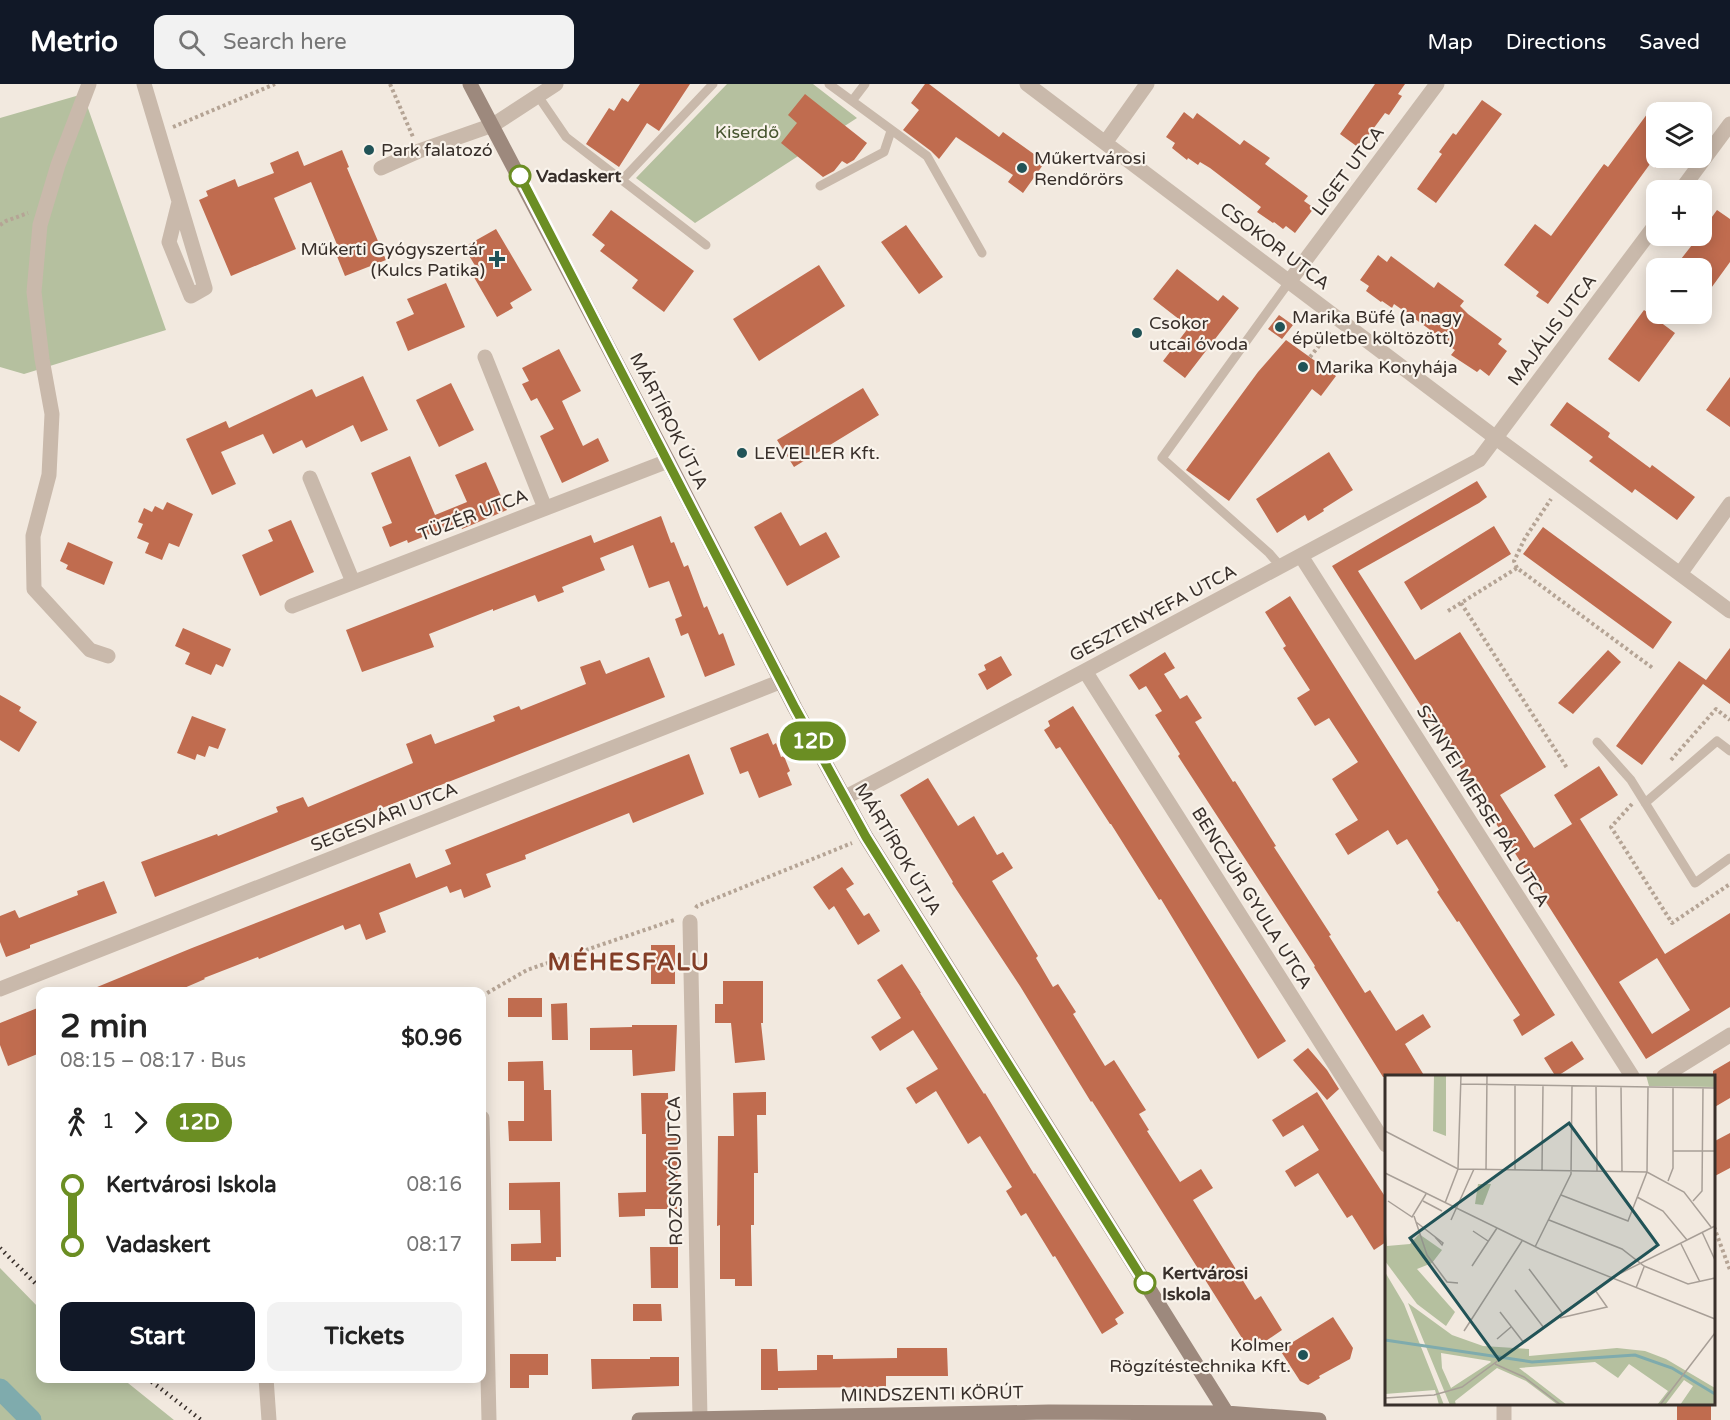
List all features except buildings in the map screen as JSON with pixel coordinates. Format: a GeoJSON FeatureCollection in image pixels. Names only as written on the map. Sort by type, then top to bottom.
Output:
{"type":"FeatureCollection","features":[{"type":"Feature","properties":{"kind":"street"},"geometry":{"type":"LineString","coordinates":[[89,84],[58,165],[40,225],[34,292],[42,359],[52,414],[50,475],[33,536],[34,589],[90,650],[108,656]]}},
{"type":"Feature","properties":{"kind":"street"},"geometry":{"type":"LineString","coordinates":[[144,84],[206,288],[190,296],[170,242],[179,202]]}},
{"type":"Feature","properties":{"kind":"street","name":"MÁRTÍROK ÚTJA"},"geometry":{"type":"LineString","coordinates":[[470,84],[866,837],[1228,1416]]}},
{"type":"Feature","properties":{"kind":"street"},"geometry":{"type":"LineString","coordinates":[[381,168],[493,125],[556,84]]}},
{"type":"Feature","properties":{"kind":"street","name":"CSOKOR UTCA"},"geometry":{"type":"LineString","coordinates":[[1027,84],[1560,486],[1730,611]]}},
{"type":"Feature","properties":{"kind":"street"},"geometry":{"type":"LineString","coordinates":[[1105,143],[1147,84]]}},
{"type":"Feature","properties":{"kind":"street","name":"LIGET UTCA"},"geometry":{"type":"LineString","coordinates":[[1289,282],[1437,84]]}},
{"type":"Feature","properties":{"kind":"street"},"geometry":{"type":"LineString","coordinates":[[1688,180],[1730,124]]}},
{"type":"Feature","properties":{"kind":"street","name":"MAJÁLIS UTCA"},"geometry":{"type":"LineString","coordinates":[[1479,460],[1646,237]]}},
{"type":"Feature","properties":{"kind":"street"},"geometry":{"type":"LineString","coordinates":[[485,357],[545,508]]}},
{"type":"Feature","properties":{"kind":"street","name":"GESZTENYEFA UTCA"},"geometry":{"type":"LineString","coordinates":[[844,798],[1086,672],[1479,460]]}},
{"type":"Feature","properties":{"kind":"street","name":"TÜZÉR UTCA"},"geometry":{"type":"LineString","coordinates":[[292,606],[668,461]]}},
{"type":"Feature","properties":{"kind":"street"},"geometry":{"type":"LineString","coordinates":[[310,477],[353,582]]}},
{"type":"Feature","properties":{"kind":"street"},"geometry":{"type":"LineString","coordinates":[[1680,574],[1730,504]]}},
{"type":"Feature","properties":{"kind":"street","name":"SZINYEI MERSE PÁL UTCA"},"geometry":{"type":"LineString","coordinates":[[1301,556],[1631,1075]]}},
{"type":"Feature","properties":{"kind":"street","name":"BENCZÚR GYULA UTCA"},"geometry":{"type":"LineString","coordinates":[[1086,672],[1385,1143]]}},
{"type":"Feature","properties":{"kind":"street","name":"SEGESVÁRI UTCA"},"geometry":{"type":"LineString","coordinates":[[0,989],[782,681]]}},
{"type":"Feature","properties":{"kind":"street","name":"ROZSNYÓI UTCA"},"geometry":{"type":"LineString","coordinates":[[690,922],[700,1419]]}},
{"type":"Feature","properties":{"kind":"street"},"geometry":{"type":"LineString","coordinates":[[1667,1075],[1730,1035]]}},
{"type":"Feature","properties":{"kind":"street"},"geometry":{"type":"LineString","coordinates":[[486,1291],[489,1420]]}},
{"type":"Feature","properties":{"kind":"street"},"geometry":{"type":"LineString","coordinates":[[266,1383],[269,1420]]}},
{"type":"Feature","properties":{"kind":"street","name":"MINDSZENTI KÖRÚT"},"geometry":{"type":"LineString","coordinates":[[639,1420],[1228,1416],[1319,1420]]}},
{"type":"Feature","properties":{"kind":"lane"},"geometry":{"type":"LineString","coordinates":[[622,180],[713,84]]}},
{"type":"Feature","properties":{"kind":"lane"},"geometry":{"type":"LineString","coordinates":[[829,84],[927,156],[982,253]]}},
{"type":"Feature","properties":{"kind":"lane"},"geometry":{"type":"LineString","coordinates":[[852,101],[865,84]]}},
{"type":"Feature","properties":{"kind":"lane"},"geometry":{"type":"LineString","coordinates":[[538,96],[566,137],[706,245]]}},
{"type":"Feature","properties":{"kind":"lane"},"geometry":{"type":"LineString","coordinates":[[820,186],[884,152],[891,131]]}},
{"type":"Feature","properties":{"kind":"lane"},"geometry":{"type":"LineString","coordinates":[[1281,567],[1269,553],[1162,458],[1289,282]]}},
{"type":"Feature","properties":{"kind":"lane"},"geometry":{"type":"LineString","coordinates":[[1645,803],[1717,741],[1730,751]]}},
{"type":"Feature","properties":{"kind":"lane"},"geometry":{"type":"LineString","coordinates":[[1597,742],[1630,780],[1695,884],[1730,858]]}},
{"type":"Feature","properties":{"kind":"path"},"geometry":{"type":"LineString","coordinates":[[158,133],[275,84]]}},
{"type":"Feature","properties":{"kind":"path"},"geometry":{"type":"LineString","coordinates":[[390,84],[419,152]]}},
{"type":"Feature","properties":{"kind":"path"},"geometry":{"type":"LineString","coordinates":[[0,225],[45,207]]}},
{"type":"Feature","properties":{"kind":"path"},"geometry":{"type":"LineString","coordinates":[[1310,357],[1339,319]]}},
{"type":"Feature","properties":{"kind":"path"},"geometry":{"type":"LineString","coordinates":[[1560,486],[1525,538],[1514,561],[1517,568],[1654,669]]}},
{"type":"Feature","properties":{"kind":"path"},"geometry":{"type":"LineString","coordinates":[[1448,611],[1517,568]]}},
{"type":"Feature","properties":{"kind":"path"},"geometry":{"type":"LineString","coordinates":[[1461,603],[1567,768]]}},
{"type":"Feature","properties":{"kind":"path"},"geometry":{"type":"LineString","coordinates":[[1716,709],[1730,720]]}},
{"type":"Feature","properties":{"kind":"path"},"geometry":{"type":"LineString","coordinates":[[1715,1232],[1730,1270]]}},
{"type":"Feature","properties":{"kind":"green space","name":"Kiserdő"},"geometry":{"type":"Polygon","coordinates":[[[727,84],[813,84],[857,118],[695,223],[636,178],[727,84]]]}},
{"type":"Feature","properties":{"kind":"green space"},"geometry":{"type":"Polygon","coordinates":[[[83,94],[166,330],[24,374],[0,367],[0,118],[83,94]]]}},
{"type":"Feature","properties":{"kind":"green space"},"geometry":{"type":"Polygon","coordinates":[[[0,1268],[36,1305],[36,1383],[128,1383],[174,1420],[0,1420],[0,1268]]]}},
{"type":"Feature","properties":{"kind":"waterway"},"geometry":{"type":"LineString","coordinates":[[0,1389],[31,1420]]}},
{"type":"Feature","properties":{"kind":"railway"},"geometry":{"type":"LineString","coordinates":[[0,1248],[36,1284]]}},
{"type":"Feature","properties":{"kind":"railway"},"geometry":{"type":"LineString","coordinates":[[153,1383],[201,1420]]}},
{"type":"Feature","properties":{"kind":"bus line","name":"12D"},"geometry":{"type":"LineString","coordinates":[[520,176],[795,708],[866,837],[1145,1283]]}},
{"type":"Feature","properties":{"kind":"place","name":"Park falatozó"},"geometry":{"type":"Point","coordinates":[369,150]}},
{"type":"Feature","properties":{"kind":"place","name":"Műkertvárosi Rendőrörs"},"geometry":{"type":"Point","coordinates":[1022,168]}},
{"type":"Feature","properties":{"kind":"place","name":"Vadaskert"},"geometry":{"type":"Point","coordinates":[520,176]}},
{"type":"Feature","properties":{"kind":"place","name":"Műkerti Gyógyszertár (Kulcs Patika)"},"geometry":{"type":"Point","coordinates":[497,259]}},
{"type":"Feature","properties":{"kind":"place","name":"Marika Büfé (a nagy épületbe költözött)"},"geometry":{"type":"Point","coordinates":[1280,327]}},
{"type":"Feature","properties":{"kind":"place","name":"Csokor utcai óvoda"},"geometry":{"type":"Point","coordinates":[1137,333]}},
{"type":"Feature","properties":{"kind":"place","name":"Marika Konyhája"},"geometry":{"type":"Point","coordinates":[1303,367]}},
{"type":"Feature","properties":{"kind":"place","name":"LEVELLER Kft."},"geometry":{"type":"Point","coordinates":[742,453]}},
{"type":"Feature","properties":{"kind":"place","name":"Kertvárosi Iskola"},"geometry":{"type":"Point","coordinates":[1145,1283]}},
{"type":"Feature","properties":{"kind":"place","name":"Kolmer Rögzítéstechnika Kft."},"geometry":{"type":"Point","coordinates":[1303,1355]}},
{"type":"Feature","properties":{"kind":"district","name":"MÉHESFALU"},"geometry":{"type":"Point","coordinates":[629,962]}}]}
